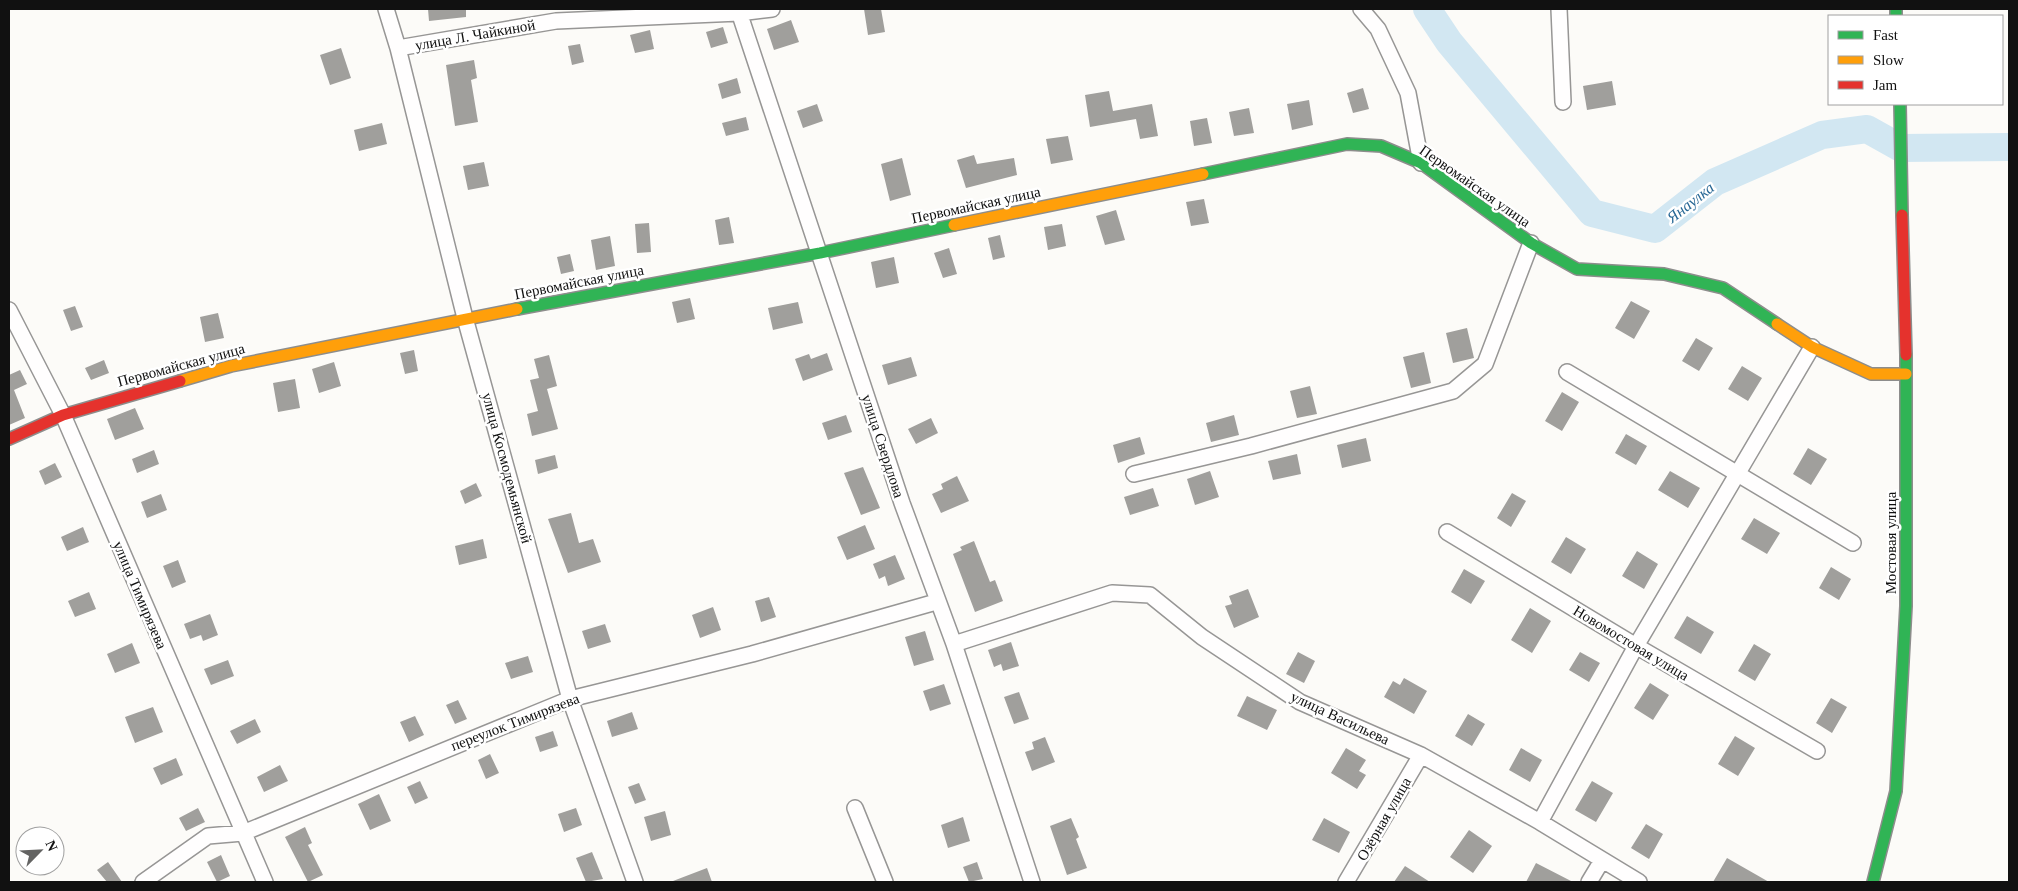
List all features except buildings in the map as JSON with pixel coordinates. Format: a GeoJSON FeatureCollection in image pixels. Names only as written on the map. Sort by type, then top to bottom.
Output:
{"type":"FeatureCollection","features":[{"type":"Feature","properties":{"kind":"street","name":"улица Л. Чайкиной"},"geometry":{"type":"LineString","coordinates":[[386,9],[398,48],[556,21],[772,9]]}},
{"type":"Feature","properties":{"kind":"street"},"geometry":{"type":"LineString","coordinates":[[1360,9],[1378,29],[1408,93],[1420,163]]}},
{"type":"Feature","properties":{"kind":"street"},"geometry":{"type":"LineString","coordinates":[[1559,9],[1563,102]]}},
{"type":"Feature","properties":{"kind":"street","name":"улица Свердлова"},"geometry":{"type":"LineString","coordinates":[[738,11],[820,252],[902,504],[936,602],[954,644],[1032,882]]}},
{"type":"Feature","properties":{"kind":"street","name":"улица Космодемьянской"},"geometry":{"type":"LineString","coordinates":[[398,48],[465,318],[570,699],[635,882]]}},
{"type":"Feature","properties":{"kind":"street","name":"Мостовая улица"},"geometry":{"type":"LineString","coordinates":[[1873,882],[1896,791],[1906,606],[1906,374],[1900,109]]}},
{"type":"Feature","properties":{"kind":"street","name":"Первомайская улица"},"geometry":{"type":"LineString","coordinates":[[9,440],[63,415],[231,366],[465,318],[820,252],[1347,144],[1381,146],[1420,163],[1531,243],[1577,269],[1664,274],[1723,288],[1812,347],[1871,374],[1906,374]]}},
{"type":"Feature","properties":{"kind":"street"},"geometry":{"type":"LineString","coordinates":[[1134,474],[1251,446],[1453,391],[1485,364],[1531,243]]}},
{"type":"Feature","properties":{"kind":"street","name":"улица Тимирязева"},"geometry":{"type":"LineString","coordinates":[[9,310],[63,415],[243,834],[266,882]]}},
{"type":"Feature","properties":{"kind":"street"},"geometry":{"type":"LineString","coordinates":[[1540,822],[1636,646],[1812,347]]}},
{"type":"Feature","properties":{"kind":"street"},"geometry":{"type":"LineString","coordinates":[[1568,372],[1853,543]]}},
{"type":"Feature","properties":{"kind":"street","name":"Новомостовая улица"},"geometry":{"type":"LineString","coordinates":[[1447,532],[1636,646],[1817,751]]}},
{"type":"Feature","properties":{"kind":"street","name":"улица Васильева"},"geometry":{"type":"LineString","coordinates":[[954,644],[1112,593],[1150,595],[1202,637],[1300,702],[1421,755],[1540,822],[1602,862],[1638,882]]}},
{"type":"Feature","properties":{"kind":"street","name":"переулок Тимирязева"},"geometry":{"type":"LineString","coordinates":[[143,882],[208,836],[243,834],[570,699],[752,654],[936,602]]}},
{"type":"Feature","properties":{"kind":"street","name":"Озёрная улица"},"geometry":{"type":"LineString","coordinates":[[1346,882],[1421,755]]}},
{"type":"Feature","properties":{"kind":"street"},"geometry":{"type":"LineString","coordinates":[[855,808],[885,882]]}},
{"type":"Feature","properties":{"kind":"street"},"geometry":{"type":"LineString","coordinates":[[1589,882],[1602,862]]}},
{"type":"Feature","properties":{"kind":"waterway","name":"Янаулка"},"geometry":{"type":"LineString","coordinates":[[1427,9],[1449,42],[1592,213],[1655,229],[1715,182],[1822,135],[1867,129],[1901,148],[2009,147]]}},
{"type":"Feature","properties":{"kind":"traffic: fast"},"geometry":{"type":"LineString","coordinates":[[1896,9],[1896,15]]}},
{"type":"Feature","properties":{"kind":"traffic: fast"},"geometry":{"type":"LineString","coordinates":[[1900,105],[1902,215]]}},
{"type":"Feature","properties":{"kind":"traffic: fast"},"geometry":{"type":"LineString","coordinates":[[1203,174],[1347,144],[1381,146],[1421,163],[1531,243],[1577,269],[1664,274],[1723,288],[1777,324]]}},
{"type":"Feature","properties":{"kind":"traffic: fast"},"geometry":{"type":"LineString","coordinates":[[517,309],[820,253],[954,225]]}},
{"type":"Feature","properties":{"kind":"traffic: fast"},"geometry":{"type":"LineString","coordinates":[[1873,882],[1896,791],[1906,606],[1906,355]]}},
{"type":"Feature","properties":{"kind":"traffic: slow"},"geometry":{"type":"LineString","coordinates":[[954,225],[1203,174]]}},
{"type":"Feature","properties":{"kind":"traffic: slow"},"geometry":{"type":"LineString","coordinates":[[180,381],[231,366],[517,309]]}},
{"type":"Feature","properties":{"kind":"traffic: slow"},"geometry":{"type":"LineString","coordinates":[[1777,324],[1812,347],[1871,374],[1906,374]]}},
{"type":"Feature","properties":{"kind":"traffic: jam"},"geometry":{"type":"LineString","coordinates":[[1902,215],[1906,355]]}},
{"type":"Feature","properties":{"kind":"traffic: jam"},"geometry":{"type":"LineString","coordinates":[[9,439],[63,415],[180,381]]}}]}
